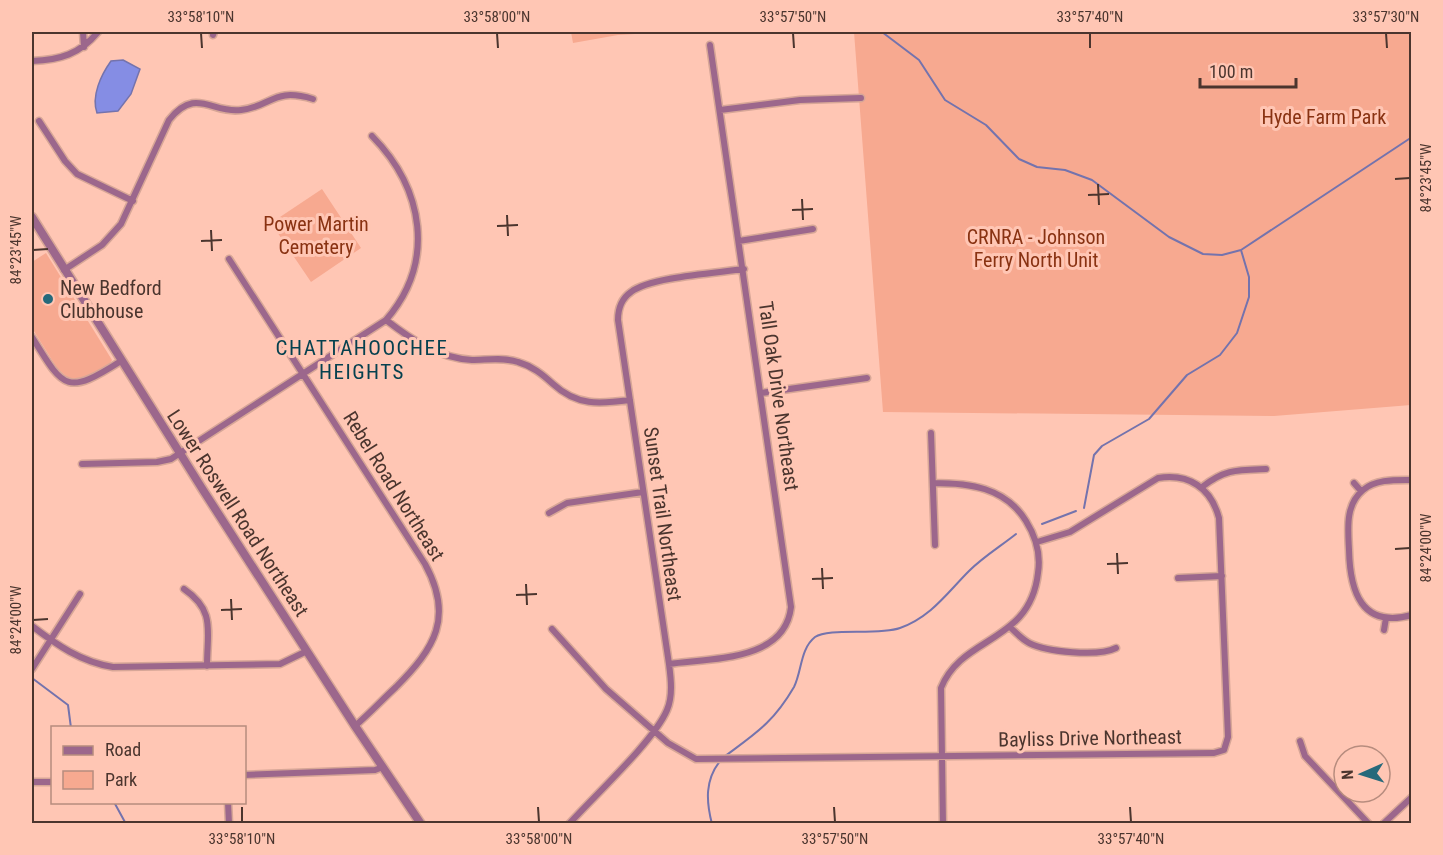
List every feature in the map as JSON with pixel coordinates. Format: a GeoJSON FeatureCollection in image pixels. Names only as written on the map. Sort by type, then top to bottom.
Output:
{"type":"FeatureCollection","features":[{"type":"Feature","properties":{"kind":"street"},"geometry":{"type":"LineString","coordinates":[[83,32],[84,47]]}},
{"type":"Feature","properties":{"kind":"street"},"geometry":{"type":"LineString","coordinates":[[32,61],[60,58],[84,47],[98,32]]}},
{"type":"Feature","properties":{"kind":"street","name":"Tall Oak Drive Northeast"},"geometry":{"type":"LineString","coordinates":[[669,664],[753,652],[775,639],[785,628],[790,615],[790,592],[710,45]]}},
{"type":"Feature","properties":{"kind":"street"},"geometry":{"type":"LineString","coordinates":[[64,270],[107,241],[121,224],[169,120],[187,105],[204,103],[239,111],[282,95],[313,99]]}},
{"type":"Feature","properties":{"kind":"street"},"geometry":{"type":"LineString","coordinates":[[720,110],[777,102],[861,98]]}},
{"type":"Feature","properties":{"kind":"street"},"geometry":{"type":"LineString","coordinates":[[39,121],[73,171],[133,201]]}},
{"type":"Feature","properties":{"kind":"street"},"geometry":{"type":"LineString","coordinates":[[82,464],[157,462],[180,453],[386,320],[406,294],[415,272],[418,242],[415,214],[406,185],[395,163],[372,136]]}},
{"type":"Feature","properties":{"kind":"street","name":"Lower Roswell Road Northeast"},"geometry":{"type":"LineString","coordinates":[[32,217],[121,361],[355,726],[421,824]]}},
{"type":"Feature","properties":{"kind":"street"},"geometry":{"type":"LineString","coordinates":[[739,241],[813,229]]}},
{"type":"Feature","properties":{"kind":"street","name":"Rebel Road Northeast"},"geometry":{"type":"LineString","coordinates":[[229,260],[425,564],[439,598],[436,634],[427,653],[355,726]]}},
{"type":"Feature","properties":{"kind":"street","name":"Sunset Trail Northeast"},"geometry":{"type":"LineString","coordinates":[[569,824],[655,731],[668,708],[671,681],[618,320],[620,305],[626,296],[651,283],[744,269]]}},
{"type":"Feature","properties":{"kind":"street"},"geometry":{"type":"LineString","coordinates":[[386,320],[414,341],[443,355],[472,360],[514,360],[528,365],[563,393],[580,402],[593,404],[630,400]]}},
{"type":"Feature","properties":{"kind":"street"},"geometry":{"type":"LineString","coordinates":[[32,337],[57,376],[71,383],[88,381],[121,361]]}},
{"type":"Feature","properties":{"kind":"street"},"geometry":{"type":"LineString","coordinates":[[761,393],[867,378]]}},
{"type":"Feature","properties":{"kind":"street"},"geometry":{"type":"LineString","coordinates":[[931,434],[935,544]]}},
{"type":"Feature","properties":{"kind":"street"},"geometry":{"type":"LineString","coordinates":[[1037,543],[1070,532],[1158,478],[1181,477],[1202,487],[1227,471],[1266,469]]}},
{"type":"Feature","properties":{"kind":"street"},"geometry":{"type":"LineString","coordinates":[[1412,480],[1380,482],[1361,491],[1348,514],[1350,577],[1359,601],[1374,613],[1386,618],[1412,615]]}},
{"type":"Feature","properties":{"kind":"street"},"geometry":{"type":"LineString","coordinates":[[933,483],[964,484],[987,488],[1017,510],[1037,543],[1039,569],[1036,588],[1027,608],[1011,628],[958,662],[945,677],[939,700],[943,824]]}},
{"type":"Feature","properties":{"kind":"street"},"geometry":{"type":"LineString","coordinates":[[1354,483],[1361,491]]}},
{"type":"Feature","properties":{"kind":"street","name":"Bayliss Drive Northeast"},"geometry":{"type":"LineString","coordinates":[[552,629],[606,689],[678,751],[706,761],[1227,752],[1219,518],[1210,496],[1202,487]]}},
{"type":"Feature","properties":{"kind":"street"},"geometry":{"type":"LineString","coordinates":[[549,513],[567,503],[643,492]]}},
{"type":"Feature","properties":{"kind":"street"},"geometry":{"type":"LineString","coordinates":[[1178,578],[1222,576]]}},
{"type":"Feature","properties":{"kind":"street"},"geometry":{"type":"LineString","coordinates":[[184,589],[200,600],[207,613],[207,666]]}},
{"type":"Feature","properties":{"kind":"street"},"geometry":{"type":"LineString","coordinates":[[32,669],[80,594]]}},
{"type":"Feature","properties":{"kind":"street"},"geometry":{"type":"LineString","coordinates":[[1384,630],[1386,618]]}},
{"type":"Feature","properties":{"kind":"street"},"geometry":{"type":"LineString","coordinates":[[32,626],[51,640],[90,662],[102,665],[280,664],[307,651]]}},
{"type":"Feature","properties":{"kind":"street"},"geometry":{"type":"LineString","coordinates":[[1011,628],[1029,643],[1043,648],[1101,654],[1116,648]]}},
{"type":"Feature","properties":{"kind":"street"},"geometry":{"type":"LineString","coordinates":[[1300,741],[1305,756],[1369,824]]}},
{"type":"Feature","properties":{"kind":"street"},"geometry":{"type":"LineString","coordinates":[[246,775],[375,770],[383,767]]}},
{"type":"Feature","properties":{"kind":"street"},"geometry":{"type":"LineString","coordinates":[[32,782],[51,782]]}},
{"type":"Feature","properties":{"kind":"street"},"geometry":{"type":"LineString","coordinates":[[1383,824],[1412,797]]}},
{"type":"Feature","properties":{"kind":"street"},"geometry":{"type":"LineString","coordinates":[[228,804],[230,824]]}},
{"type":"Feature","properties":{"kind":"green space"},"geometry":{"type":"Polygon","coordinates":[[[571,32],[669,32],[618,35],[573,43],[571,32]]]}},
{"type":"Feature","properties":{"kind":"green space","name":"CRNRA - Johnson Ferry North Unit"},"geometry":{"type":"Polygon","coordinates":[[[854,32],[1411,32],[1411,405],[1274,416],[883,412],[854,32]]]}},
{"type":"Feature","properties":{"kind":"green space","name":"Power Martin Cemetery"},"geometry":{"type":"Polygon","coordinates":[[[322,189],[361,248],[311,282],[271,223],[322,189]]]}},
{"type":"Feature","properties":{"kind":"green space"},"geometry":{"type":"Polygon","coordinates":[[[46,253],[112,360],[109,365],[90,377],[78,380],[67,377],[57,368],[32,328],[32,262],[46,253]]]}},
{"type":"Feature","properties":{"kind":"water"},"geometry":{"type":"Polygon","coordinates":[[[123,60],[140,69],[131,94],[118,111],[97,113],[96,93],[104,73],[111,61],[123,60]]]}},
{"type":"Feature","properties":{"kind":"waterway"},"geometry":{"type":"LineString","coordinates":[[882,32],[919,60],[945,100],[986,125],[1019,159],[1037,167],[1065,170],[1092,180],[1169,237],[1203,254],[1222,255],[1241,250],[1412,137]]}},
{"type":"Feature","properties":{"kind":"waterway"},"geometry":{"type":"LineString","coordinates":[[1084,508],[1094,455],[1102,446],[1149,419],[1187,375],[1220,355],[1237,333],[1249,297],[1249,277],[1241,250]]}},
{"type":"Feature","properties":{"kind":"waterway"},"geometry":{"type":"LineString","coordinates":[[1042,524],[1076,511]]}},
{"type":"Feature","properties":{"kind":"waterway"},"geometry":{"type":"LineString","coordinates":[[724,757],[779,710],[797,681],[804,654],[815,637],[831,632],[891,630],[921,618],[946,596],[974,566],[1016,534]]}},
{"type":"Feature","properties":{"kind":"waterway"},"geometry":{"type":"LineString","coordinates":[[32,678],[68,705],[71,726]]}},
{"type":"Feature","properties":{"kind":"waterway"},"geometry":{"type":"LineString","coordinates":[[712,824],[709,783],[720,761]]}},
{"type":"Feature","properties":{"kind":"waterway"},"geometry":{"type":"LineString","coordinates":[[115,804],[126,824]]}},
{"type":"Feature","properties":{"kind":"place","name":"New Bedford Clubhouse"},"geometry":{"type":"Point","coordinates":[48,299]}},
{"type":"Feature","properties":{"kind":"district","name":"CHATTAHOOCHEE HEIGHTS"},"geometry":{"type":"Point","coordinates":[362,360]}},
{"type":"Feature","properties":{"kind":"park label","name":"Hyde Farm Park"},"geometry":{"type":"Point","coordinates":[1324,117]}}]}
